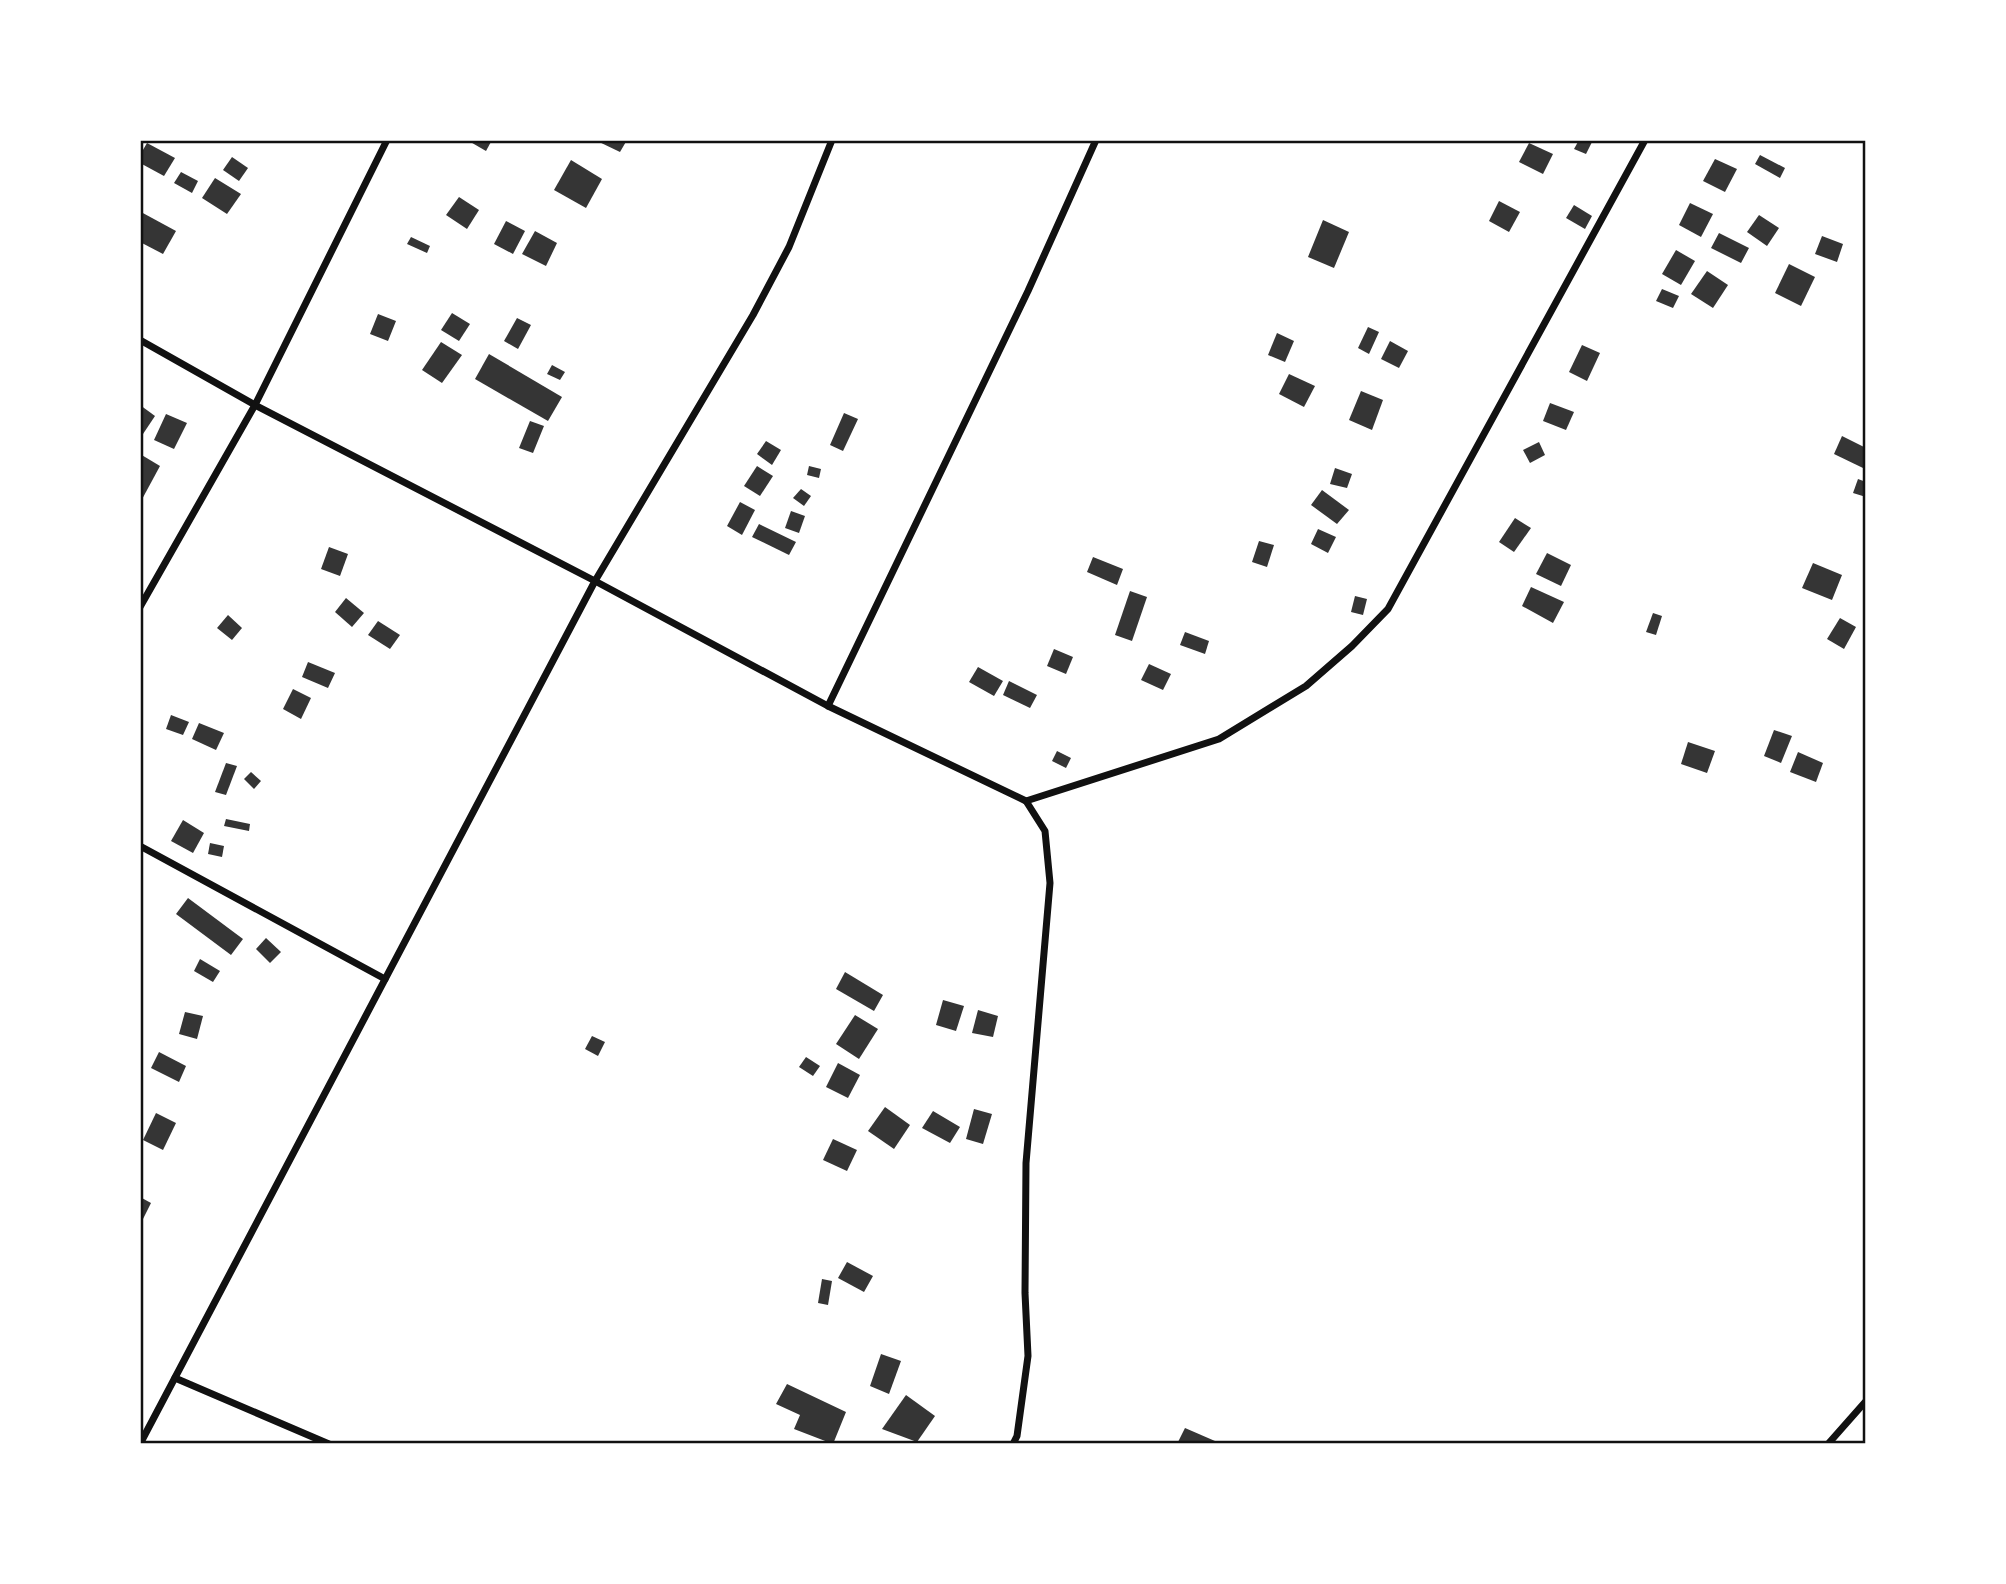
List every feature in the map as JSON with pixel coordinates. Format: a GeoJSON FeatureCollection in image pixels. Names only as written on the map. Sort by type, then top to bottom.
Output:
{"type":"FeatureCollection","features":[{"type":"Feature","properties":{"kind":"street"},"geometry":{"type":"LineString","coordinates":[[140,607],[255,405],[387,140]]}},
{"type":"Feature","properties":{"kind":"street"},"geometry":{"type":"LineString","coordinates":[[141,1444],[595,581],[753,315],[789,247],[832,140]]}},
{"type":"Feature","properties":{"kind":"street"},"geometry":{"type":"LineString","coordinates":[[828,706],[1028,290],[1096,140]]}},
{"type":"Feature","properties":{"kind":"street"},"geometry":{"type":"LineString","coordinates":[[1026,801],[1219,739],[1306,686],[1352,646],[1388,609],[1645,140]]}},
{"type":"Feature","properties":{"kind":"street"},"geometry":{"type":"LineString","coordinates":[[140,340],[255,405],[595,581],[828,706],[1026,801],[1045,831],[1050,883],[1026,1163],[1025,1293],[1028,1356],[1017,1436],[1013,1444]]}},
{"type":"Feature","properties":{"kind":"street"},"geometry":{"type":"LineString","coordinates":[[140,846],[385,979]]}},
{"type":"Feature","properties":{"kind":"street"},"geometry":{"type":"LineString","coordinates":[[175,1378],[329,1444]]}},
{"type":"Feature","properties":{"kind":"street"},"geometry":{"type":"LineString","coordinates":[[1828,1444],[1866,1401]]}},
{"type":"Feature","properties":{"kind":"building"},"geometry":{"type":"Polygon","coordinates":[[[467,140],[492,140],[486,151],[467,140]]]}},
{"type":"Feature","properties":{"kind":"building"},"geometry":{"type":"Polygon","coordinates":[[[595,140],[627,140],[620,152],[595,140]]]}},
{"type":"Feature","properties":{"kind":"building"},"geometry":{"type":"Polygon","coordinates":[[[1579,140],[1593,140],[1586,154],[1574,149],[1579,140]]]}},
{"type":"Feature","properties":{"kind":"building"},"geometry":{"type":"Polygon","coordinates":[[[147,143],[175,158],[164,176],[140,163],[140,155],[147,143]]]}},
{"type":"Feature","properties":{"kind":"building"},"geometry":{"type":"Polygon","coordinates":[[[1529,143],[1553,154],[1543,174],[1519,162],[1529,143]]]}},
{"type":"Feature","properties":{"kind":"building"},"geometry":{"type":"Polygon","coordinates":[[[1760,155],[1785,168],[1780,178],[1755,164],[1760,155]]]}},
{"type":"Feature","properties":{"kind":"building"},"geometry":{"type":"Polygon","coordinates":[[[232,157],[248,168],[239,181],[223,170],[232,157]]]}},
{"type":"Feature","properties":{"kind":"building"},"geometry":{"type":"Polygon","coordinates":[[[1715,159],[1737,169],[1725,192],[1703,181],[1715,159]]]}},
{"type":"Feature","properties":{"kind":"building"},"geometry":{"type":"Polygon","coordinates":[[[571,160],[602,179],[586,208],[554,190],[571,160]]]}},
{"type":"Feature","properties":{"kind":"building"},"geometry":{"type":"Polygon","coordinates":[[[181,172],[198,181],[192,193],[174,183],[181,172]]]}},
{"type":"Feature","properties":{"kind":"building"},"geometry":{"type":"Polygon","coordinates":[[[215,178],[241,194],[227,214],[202,198],[215,178]]]}},
{"type":"Feature","properties":{"kind":"building"},"geometry":{"type":"Polygon","coordinates":[[[459,197],[479,210],[467,229],[446,215],[459,197]]]}},
{"type":"Feature","properties":{"kind":"building"},"geometry":{"type":"Polygon","coordinates":[[[1499,201],[1520,212],[1509,232],[1489,221],[1499,201]]]}},
{"type":"Feature","properties":{"kind":"building"},"geometry":{"type":"Polygon","coordinates":[[[1690,203],[1713,214],[1701,237],[1679,225],[1690,203]]]}},
{"type":"Feature","properties":{"kind":"building"},"geometry":{"type":"Polygon","coordinates":[[[1574,205],[1592,216],[1585,229],[1566,218],[1574,205]]]}},
{"type":"Feature","properties":{"kind":"building"},"geometry":{"type":"Polygon","coordinates":[[[141,212],[176,231],[163,254],[140,242],[141,212]]]}},
{"type":"Feature","properties":{"kind":"building"},"geometry":{"type":"Polygon","coordinates":[[[1759,215],[1779,228],[1767,246],[1747,232],[1759,215]]]}},
{"type":"Feature","properties":{"kind":"building"},"geometry":{"type":"Polygon","coordinates":[[[1323,220],[1349,232],[1334,268],[1308,257],[1323,220]]]}},
{"type":"Feature","properties":{"kind":"building"},"geometry":{"type":"Polygon","coordinates":[[[506,221],[525,231],[513,254],[494,244],[506,221]]]}},
{"type":"Feature","properties":{"kind":"building"},"geometry":{"type":"Polygon","coordinates":[[[535,231],[557,243],[546,266],[522,254],[535,231]]]}},
{"type":"Feature","properties":{"kind":"building"},"geometry":{"type":"Polygon","coordinates":[[[1719,233],[1749,248],[1741,263],[1711,248],[1719,233]]]}},
{"type":"Feature","properties":{"kind":"building"},"geometry":{"type":"Polygon","coordinates":[[[1822,236],[1843,244],[1837,262],[1815,254],[1822,236]]]}},
{"type":"Feature","properties":{"kind":"building"},"geometry":{"type":"Polygon","coordinates":[[[411,237],[430,246],[427,253],[407,244],[411,237]]]}},
{"type":"Feature","properties":{"kind":"building"},"geometry":{"type":"Polygon","coordinates":[[[1676,250],[1695,261],[1681,285],[1662,274],[1676,250]]]}},
{"type":"Feature","properties":{"kind":"building"},"geometry":{"type":"Polygon","coordinates":[[[1789,264],[1815,277],[1801,306],[1775,293],[1789,264]]]}},
{"type":"Feature","properties":{"kind":"building"},"geometry":{"type":"Polygon","coordinates":[[[1707,271],[1728,285],[1713,308],[1691,294],[1707,271]]]}},
{"type":"Feature","properties":{"kind":"building"},"geometry":{"type":"Polygon","coordinates":[[[1662,289],[1679,296],[1673,308],[1656,301],[1662,289]]]}},
{"type":"Feature","properties":{"kind":"building"},"geometry":{"type":"Polygon","coordinates":[[[452,313],[470,324],[459,341],[441,330],[452,313]]]}},
{"type":"Feature","properties":{"kind":"building"},"geometry":{"type":"Polygon","coordinates":[[[378,314],[396,321],[388,341],[370,334],[378,314]]]}},
{"type":"Feature","properties":{"kind":"building"},"geometry":{"type":"Polygon","coordinates":[[[517,318],[531,325],[518,349],[504,341],[517,318]]]}},
{"type":"Feature","properties":{"kind":"building"},"geometry":{"type":"Polygon","coordinates":[[[1368,327],[1379,332],[1369,354],[1358,348],[1368,327]]]}},
{"type":"Feature","properties":{"kind":"building"},"geometry":{"type":"Polygon","coordinates":[[[1277,333],[1294,341],[1285,362],[1268,355],[1277,333]]]}},
{"type":"Feature","properties":{"kind":"building"},"geometry":{"type":"Polygon","coordinates":[[[1390,341],[1408,351],[1399,368],[1381,359],[1390,341]]]}},
{"type":"Feature","properties":{"kind":"building"},"geometry":{"type":"Polygon","coordinates":[[[441,342],[462,355],[442,383],[422,370],[441,342]]]}},
{"type":"Feature","properties":{"kind":"building"},"geometry":{"type":"Polygon","coordinates":[[[1582,345],[1600,353],[1587,381],[1569,372],[1582,345]]]}},
{"type":"Feature","properties":{"kind":"building"},"geometry":{"type":"Polygon","coordinates":[[[489,354],[562,397],[548,421],[475,379],[489,354]]]}},
{"type":"Feature","properties":{"kind":"building"},"geometry":{"type":"Polygon","coordinates":[[[552,365],[565,372],[560,380],[547,374],[552,365]]]}},
{"type":"Feature","properties":{"kind":"building"},"geometry":{"type":"Polygon","coordinates":[[[1289,374],[1315,386],[1304,407],[1279,394],[1289,374]]]}},
{"type":"Feature","properties":{"kind":"building"},"geometry":{"type":"Polygon","coordinates":[[[1361,391],[1383,400],[1372,430],[1349,420],[1361,391]]]}},
{"type":"Feature","properties":{"kind":"building"},"geometry":{"type":"Polygon","coordinates":[[[1550,403],[1574,412],[1566,430],[1543,421],[1550,403]]]}},
{"type":"Feature","properties":{"kind":"building"},"geometry":{"type":"Polygon","coordinates":[[[140,405],[155,416],[143,434],[140,432],[140,405]]]}},
{"type":"Feature","properties":{"kind":"building"},"geometry":{"type":"Polygon","coordinates":[[[844,413],[858,419],[843,451],[830,445],[844,413]]]}},
{"type":"Feature","properties":{"kind":"building"},"geometry":{"type":"Polygon","coordinates":[[[166,414],[187,423],[174,449],[154,440],[166,414]]]}},
{"type":"Feature","properties":{"kind":"building"},"geometry":{"type":"Polygon","coordinates":[[[530,421],[544,426],[533,453],[519,448],[530,421]]]}},
{"type":"Feature","properties":{"kind":"building"},"geometry":{"type":"Polygon","coordinates":[[[1842,436],[1866,448],[1863,468],[1834,454],[1842,436]]]}},
{"type":"Feature","properties":{"kind":"building"},"geometry":{"type":"Polygon","coordinates":[[[766,441],[781,450],[772,465],[757,454],[766,441]]]}},
{"type":"Feature","properties":{"kind":"building"},"geometry":{"type":"Polygon","coordinates":[[[1539,442],[1545,455],[1530,463],[1523,450],[1539,442]]]}},
{"type":"Feature","properties":{"kind":"building"},"geometry":{"type":"Polygon","coordinates":[[[140,454],[160,466],[140,503],[140,454]]]}},
{"type":"Feature","properties":{"kind":"building"},"geometry":{"type":"Polygon","coordinates":[[[757,466],[773,476],[760,496],[744,486],[757,466]]]}},
{"type":"Feature","properties":{"kind":"building"},"geometry":{"type":"Polygon","coordinates":[[[809,466],[821,469],[819,478],[807,475],[809,466]]]}},
{"type":"Feature","properties":{"kind":"building"},"geometry":{"type":"Polygon","coordinates":[[[1335,468],[1352,474],[1347,488],[1330,484],[1335,468]]]}},
{"type":"Feature","properties":{"kind":"building"},"geometry":{"type":"Polygon","coordinates":[[[1858,479],[1866,482],[1866,497],[1853,493],[1858,479]]]}},
{"type":"Feature","properties":{"kind":"building"},"geometry":{"type":"Polygon","coordinates":[[[801,489],[811,496],[804,506],[793,498],[801,489]]]}},
{"type":"Feature","properties":{"kind":"building"},"geometry":{"type":"Polygon","coordinates":[[[1322,490],[1349,510],[1337,524],[1311,505],[1322,490]]]}},
{"type":"Feature","properties":{"kind":"building"},"geometry":{"type":"Polygon","coordinates":[[[740,502],[755,510],[742,535],[727,526],[740,502]]]}},
{"type":"Feature","properties":{"kind":"building"},"geometry":{"type":"Polygon","coordinates":[[[791,511],[805,516],[799,533],[785,528],[791,511]]]}},
{"type":"Feature","properties":{"kind":"building"},"geometry":{"type":"Polygon","coordinates":[[[1515,518],[1531,528],[1514,552],[1499,542],[1515,518]]]}},
{"type":"Feature","properties":{"kind":"building"},"geometry":{"type":"Polygon","coordinates":[[[759,524],[796,542],[789,555],[752,537],[759,524]]]}},
{"type":"Feature","properties":{"kind":"building"},"geometry":{"type":"Polygon","coordinates":[[[1318,529],[1336,537],[1328,553],[1311,544],[1318,529]]]}},
{"type":"Feature","properties":{"kind":"building"},"geometry":{"type":"Polygon","coordinates":[[[1259,541],[1274,545],[1267,567],[1252,562],[1259,541]]]}},
{"type":"Feature","properties":{"kind":"building"},"geometry":{"type":"Polygon","coordinates":[[[329,547],[348,554],[340,576],[321,569],[329,547]]]}},
{"type":"Feature","properties":{"kind":"building"},"geometry":{"type":"Polygon","coordinates":[[[1547,553],[1571,565],[1561,586],[1536,574],[1547,553]]]}},
{"type":"Feature","properties":{"kind":"building"},"geometry":{"type":"Polygon","coordinates":[[[1093,557],[1123,569],[1117,585],[1087,572],[1093,557]]]}},
{"type":"Feature","properties":{"kind":"building"},"geometry":{"type":"Polygon","coordinates":[[[1813,563],[1842,575],[1832,600],[1802,588],[1813,563]]]}},
{"type":"Feature","properties":{"kind":"building"},"geometry":{"type":"Polygon","coordinates":[[[1531,587],[1564,602],[1553,623],[1522,606],[1531,587]]]}},
{"type":"Feature","properties":{"kind":"building"},"geometry":{"type":"Polygon","coordinates":[[[1130,591],[1147,597],[1132,641],[1115,635],[1130,591]]]}},
{"type":"Feature","properties":{"kind":"building"},"geometry":{"type":"Polygon","coordinates":[[[1355,596],[1367,599],[1363,615],[1351,612],[1355,596]]]}},
{"type":"Feature","properties":{"kind":"building"},"geometry":{"type":"Polygon","coordinates":[[[346,598],[364,613],[352,627],[335,612],[346,598]]]}},
{"type":"Feature","properties":{"kind":"building"},"geometry":{"type":"Polygon","coordinates":[[[1653,613],[1662,616],[1656,635],[1646,632],[1653,613]]]}},
{"type":"Feature","properties":{"kind":"building"},"geometry":{"type":"Polygon","coordinates":[[[228,615],[242,628],[232,640],[217,628],[228,615]]]}},
{"type":"Feature","properties":{"kind":"building"},"geometry":{"type":"Polygon","coordinates":[[[1840,618],[1856,627],[1844,649],[1827,639],[1840,618]]]}},
{"type":"Feature","properties":{"kind":"building"},"geometry":{"type":"Polygon","coordinates":[[[378,621],[400,635],[390,649],[368,635],[378,621]]]}},
{"type":"Feature","properties":{"kind":"building"},"geometry":{"type":"Polygon","coordinates":[[[1185,632],[1209,641],[1205,654],[1180,645],[1185,632]]]}},
{"type":"Feature","properties":{"kind":"building"},"geometry":{"type":"Polygon","coordinates":[[[1054,649],[1073,657],[1066,674],[1047,666],[1054,649]]]}},
{"type":"Feature","properties":{"kind":"building"},"geometry":{"type":"Polygon","coordinates":[[[308,662],[335,673],[328,688],[302,677],[308,662]]]}},
{"type":"Feature","properties":{"kind":"building"},"geometry":{"type":"Polygon","coordinates":[[[1149,664],[1171,674],[1163,690],[1141,680],[1149,664]]]}},
{"type":"Feature","properties":{"kind":"building"},"geometry":{"type":"Polygon","coordinates":[[[978,667],[1003,681],[994,696],[969,682],[978,667]]]}},
{"type":"Feature","properties":{"kind":"building"},"geometry":{"type":"Polygon","coordinates":[[[1009,681],[1037,695],[1030,708],[1003,695],[1009,681]]]}},
{"type":"Feature","properties":{"kind":"building"},"geometry":{"type":"Polygon","coordinates":[[[293,689],[311,698],[301,719],[283,709],[293,689]]]}},
{"type":"Feature","properties":{"kind":"building"},"geometry":{"type":"Polygon","coordinates":[[[171,715],[189,722],[183,735],[166,729],[171,715]]]}},
{"type":"Feature","properties":{"kind":"building"},"geometry":{"type":"Polygon","coordinates":[[[199,723],[224,733],[216,750],[192,739],[199,723]]]}},
{"type":"Feature","properties":{"kind":"building"},"geometry":{"type":"Polygon","coordinates":[[[1774,730],[1792,736],[1781,763],[1764,756],[1774,730]]]}},
{"type":"Feature","properties":{"kind":"building"},"geometry":{"type":"Polygon","coordinates":[[[1688,742],[1715,751],[1707,773],[1681,764],[1688,742]]]}},
{"type":"Feature","properties":{"kind":"building"},"geometry":{"type":"Polygon","coordinates":[[[1057,751],[1071,758],[1066,768],[1052,761],[1057,751]]]}},
{"type":"Feature","properties":{"kind":"building"},"geometry":{"type":"Polygon","coordinates":[[[1798,752],[1823,763],[1816,782],[1790,772],[1798,752]]]}},
{"type":"Feature","properties":{"kind":"building"},"geometry":{"type":"Polygon","coordinates":[[[226,763],[237,766],[226,795],[215,792],[226,763]]]}},
{"type":"Feature","properties":{"kind":"building"},"geometry":{"type":"Polygon","coordinates":[[[251,772],[261,781],[254,789],[244,779],[251,772]]]}},
{"type":"Feature","properties":{"kind":"building"},"geometry":{"type":"Polygon","coordinates":[[[226,819],[250,824],[249,831],[224,826],[226,819]]]}},
{"type":"Feature","properties":{"kind":"building"},"geometry":{"type":"Polygon","coordinates":[[[183,820],[204,833],[193,853],[171,841],[183,820]]]}},
{"type":"Feature","properties":{"kind":"building"},"geometry":{"type":"Polygon","coordinates":[[[210,843],[224,846],[222,857],[208,854],[210,843]]]}},
{"type":"Feature","properties":{"kind":"building"},"geometry":{"type":"Polygon","coordinates":[[[188,898],[243,939],[231,955],[176,914],[188,898]]]}},
{"type":"Feature","properties":{"kind":"building"},"geometry":{"type":"Polygon","coordinates":[[[266,938],[281,952],[270,963],[256,949],[266,938]]]}},
{"type":"Feature","properties":{"kind":"building"},"geometry":{"type":"Polygon","coordinates":[[[200,959],[220,971],[213,982],[194,971],[200,959]]]}},
{"type":"Feature","properties":{"kind":"building"},"geometry":{"type":"Polygon","coordinates":[[[845,972],[883,995],[874,1011],[836,989],[845,972]]]}},
{"type":"Feature","properties":{"kind":"building"},"geometry":{"type":"Polygon","coordinates":[[[943,1000],[964,1006],[956,1031],[936,1025],[943,1000]]]}},
{"type":"Feature","properties":{"kind":"building"},"geometry":{"type":"Polygon","coordinates":[[[978,1010],[998,1016],[993,1037],[972,1033],[978,1010]]]}},
{"type":"Feature","properties":{"kind":"building"},"geometry":{"type":"Polygon","coordinates":[[[185,1012],[203,1016],[197,1039],[179,1034],[185,1012]]]}},
{"type":"Feature","properties":{"kind":"building"},"geometry":{"type":"Polygon","coordinates":[[[855,1015],[878,1029],[859,1059],[836,1044],[855,1015]]]}},
{"type":"Feature","properties":{"kind":"building"},"geometry":{"type":"Polygon","coordinates":[[[592,1036],[605,1042],[598,1056],[585,1049],[592,1036]]]}},
{"type":"Feature","properties":{"kind":"building"},"geometry":{"type":"Polygon","coordinates":[[[159,1052],[186,1066],[179,1082],[151,1068],[159,1052]]]}},
{"type":"Feature","properties":{"kind":"building"},"geometry":{"type":"Polygon","coordinates":[[[806,1057],[820,1066],[813,1076],[799,1067],[806,1057]]]}},
{"type":"Feature","properties":{"kind":"building"},"geometry":{"type":"Polygon","coordinates":[[[838,1063],[860,1075],[848,1098],[826,1087],[838,1063]]]}},
{"type":"Feature","properties":{"kind":"building"},"geometry":{"type":"Polygon","coordinates":[[[885,1107],[910,1125],[894,1149],[868,1131],[885,1107]]]}},
{"type":"Feature","properties":{"kind":"building"},"geometry":{"type":"Polygon","coordinates":[[[974,1109],[992,1114],[983,1144],[966,1139],[974,1109]]]}},
{"type":"Feature","properties":{"kind":"building"},"geometry":{"type":"Polygon","coordinates":[[[933,1111],[960,1127],[950,1143],[922,1128],[933,1111]]]}},
{"type":"Feature","properties":{"kind":"building"},"geometry":{"type":"Polygon","coordinates":[[[156,1113],[176,1123],[163,1150],[143,1140],[156,1113]]]}},
{"type":"Feature","properties":{"kind":"building"},"geometry":{"type":"Polygon","coordinates":[[[833,1139],[857,1150],[847,1171],[823,1160],[833,1139]]]}},
{"type":"Feature","properties":{"kind":"building"},"geometry":{"type":"Polygon","coordinates":[[[140,1197],[151,1203],[140,1225],[140,1197]]]}},
{"type":"Feature","properties":{"kind":"building"},"geometry":{"type":"Polygon","coordinates":[[[847,1262],[873,1276],[864,1292],[838,1278],[847,1262]]]}},
{"type":"Feature","properties":{"kind":"building"},"geometry":{"type":"Polygon","coordinates":[[[822,1279],[832,1281],[828,1305],[818,1303],[822,1279]]]}},
{"type":"Feature","properties":{"kind":"building"},"geometry":{"type":"Polygon","coordinates":[[[881,1354],[901,1361],[889,1394],[870,1386],[881,1354]]]}},
{"type":"Feature","properties":{"kind":"building"},"geometry":{"type":"Polygon","coordinates":[[[787,1384],[846,1412],[833,1444],[794,1429],[800,1415],[776,1404],[787,1384]]]}},
{"type":"Feature","properties":{"kind":"building"},"geometry":{"type":"Polygon","coordinates":[[[906,1395],[935,1416],[917,1442],[882,1429],[906,1395]]]}},
{"type":"Feature","properties":{"kind":"building"},"geometry":{"type":"Polygon","coordinates":[[[1185,1428],[1215,1441],[1213,1444],[1178,1442],[1185,1428]]]}}]}
